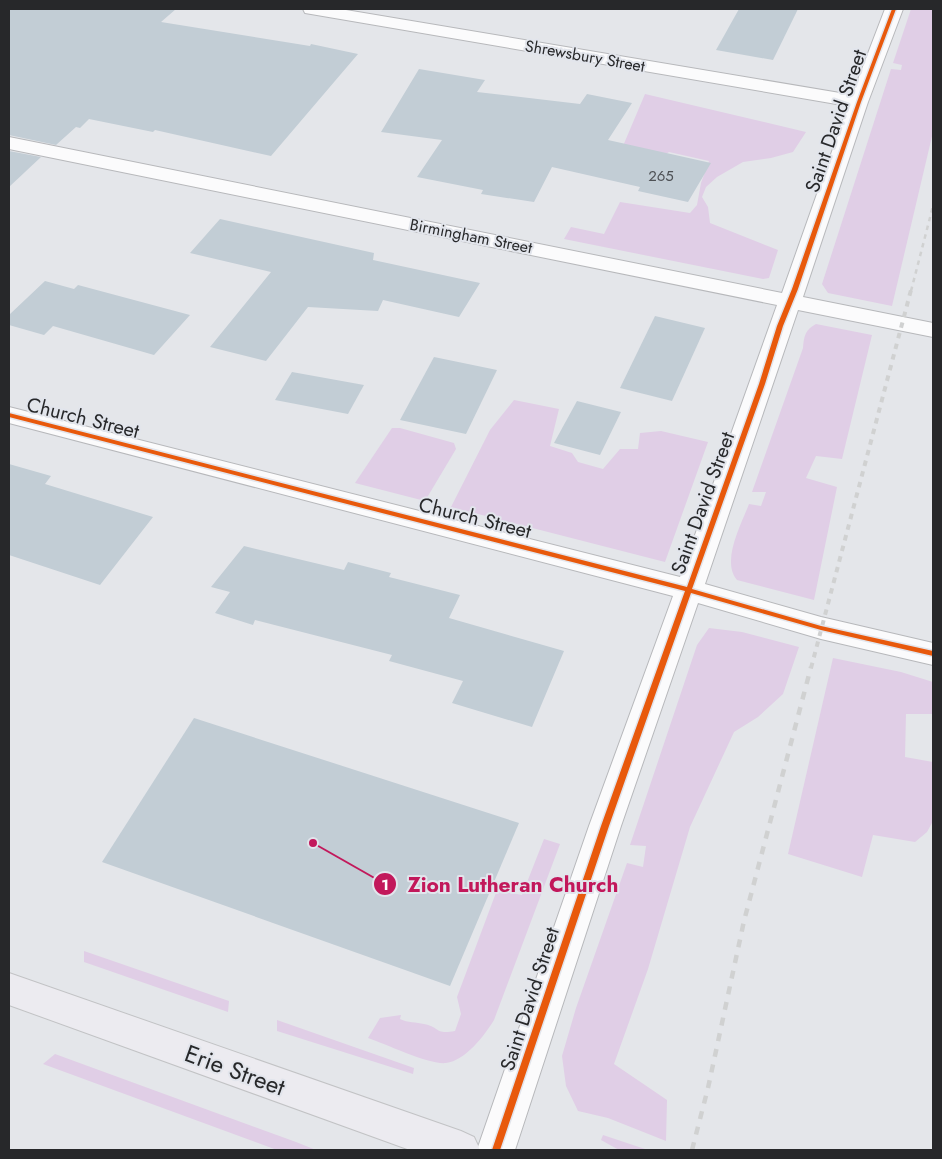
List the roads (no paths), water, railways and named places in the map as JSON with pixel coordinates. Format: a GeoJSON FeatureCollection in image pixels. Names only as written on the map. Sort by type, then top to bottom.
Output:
{"type":"FeatureCollection","features":[{"type":"Feature","properties":{"kind":"main road","name":"Erie Street"},"geometry":{"type":"LineString","coordinates":[[9,989],[461,1150]]}},
{"type":"Feature","properties":{"kind":"street","name":"Shrewsbury Street"},"geometry":{"type":"LineString","coordinates":[[311,9],[387,15],[859,102]]}},
{"type":"Feature","properties":{"kind":"street","name":"Saint David Street"},"geometry":{"type":"LineString","coordinates":[[496,1150],[605,826],[762,384],[859,102],[894,9]]}},
{"type":"Feature","properties":{"kind":"street","name":"Birmingham Street"},"geometry":{"type":"LineString","coordinates":[[9,143],[933,330]]}},
{"type":"Feature","properties":{"kind":"street","name":"Church Street"},"geometry":{"type":"LineString","coordinates":[[9,415],[689,590],[821,628],[933,654]]}},
{"type":"Feature","properties":{"kind":"railway"},"geometry":{"type":"LineString","coordinates":[[911,291],[933,206]]}},
{"type":"Feature","properties":{"kind":"railway"},"geometry":{"type":"LineString","coordinates":[[811,668],[911,290]]}},
{"type":"Feature","properties":{"kind":"railway"},"geometry":{"type":"LineString","coordinates":[[692,1150],[708,1088],[744,921],[811,667]]}},
{"type":"Feature","properties":{"kind":"place","name":"Zion Lutheran Church"},"geometry":{"type":"Point","coordinates":[313,843]}}]}
